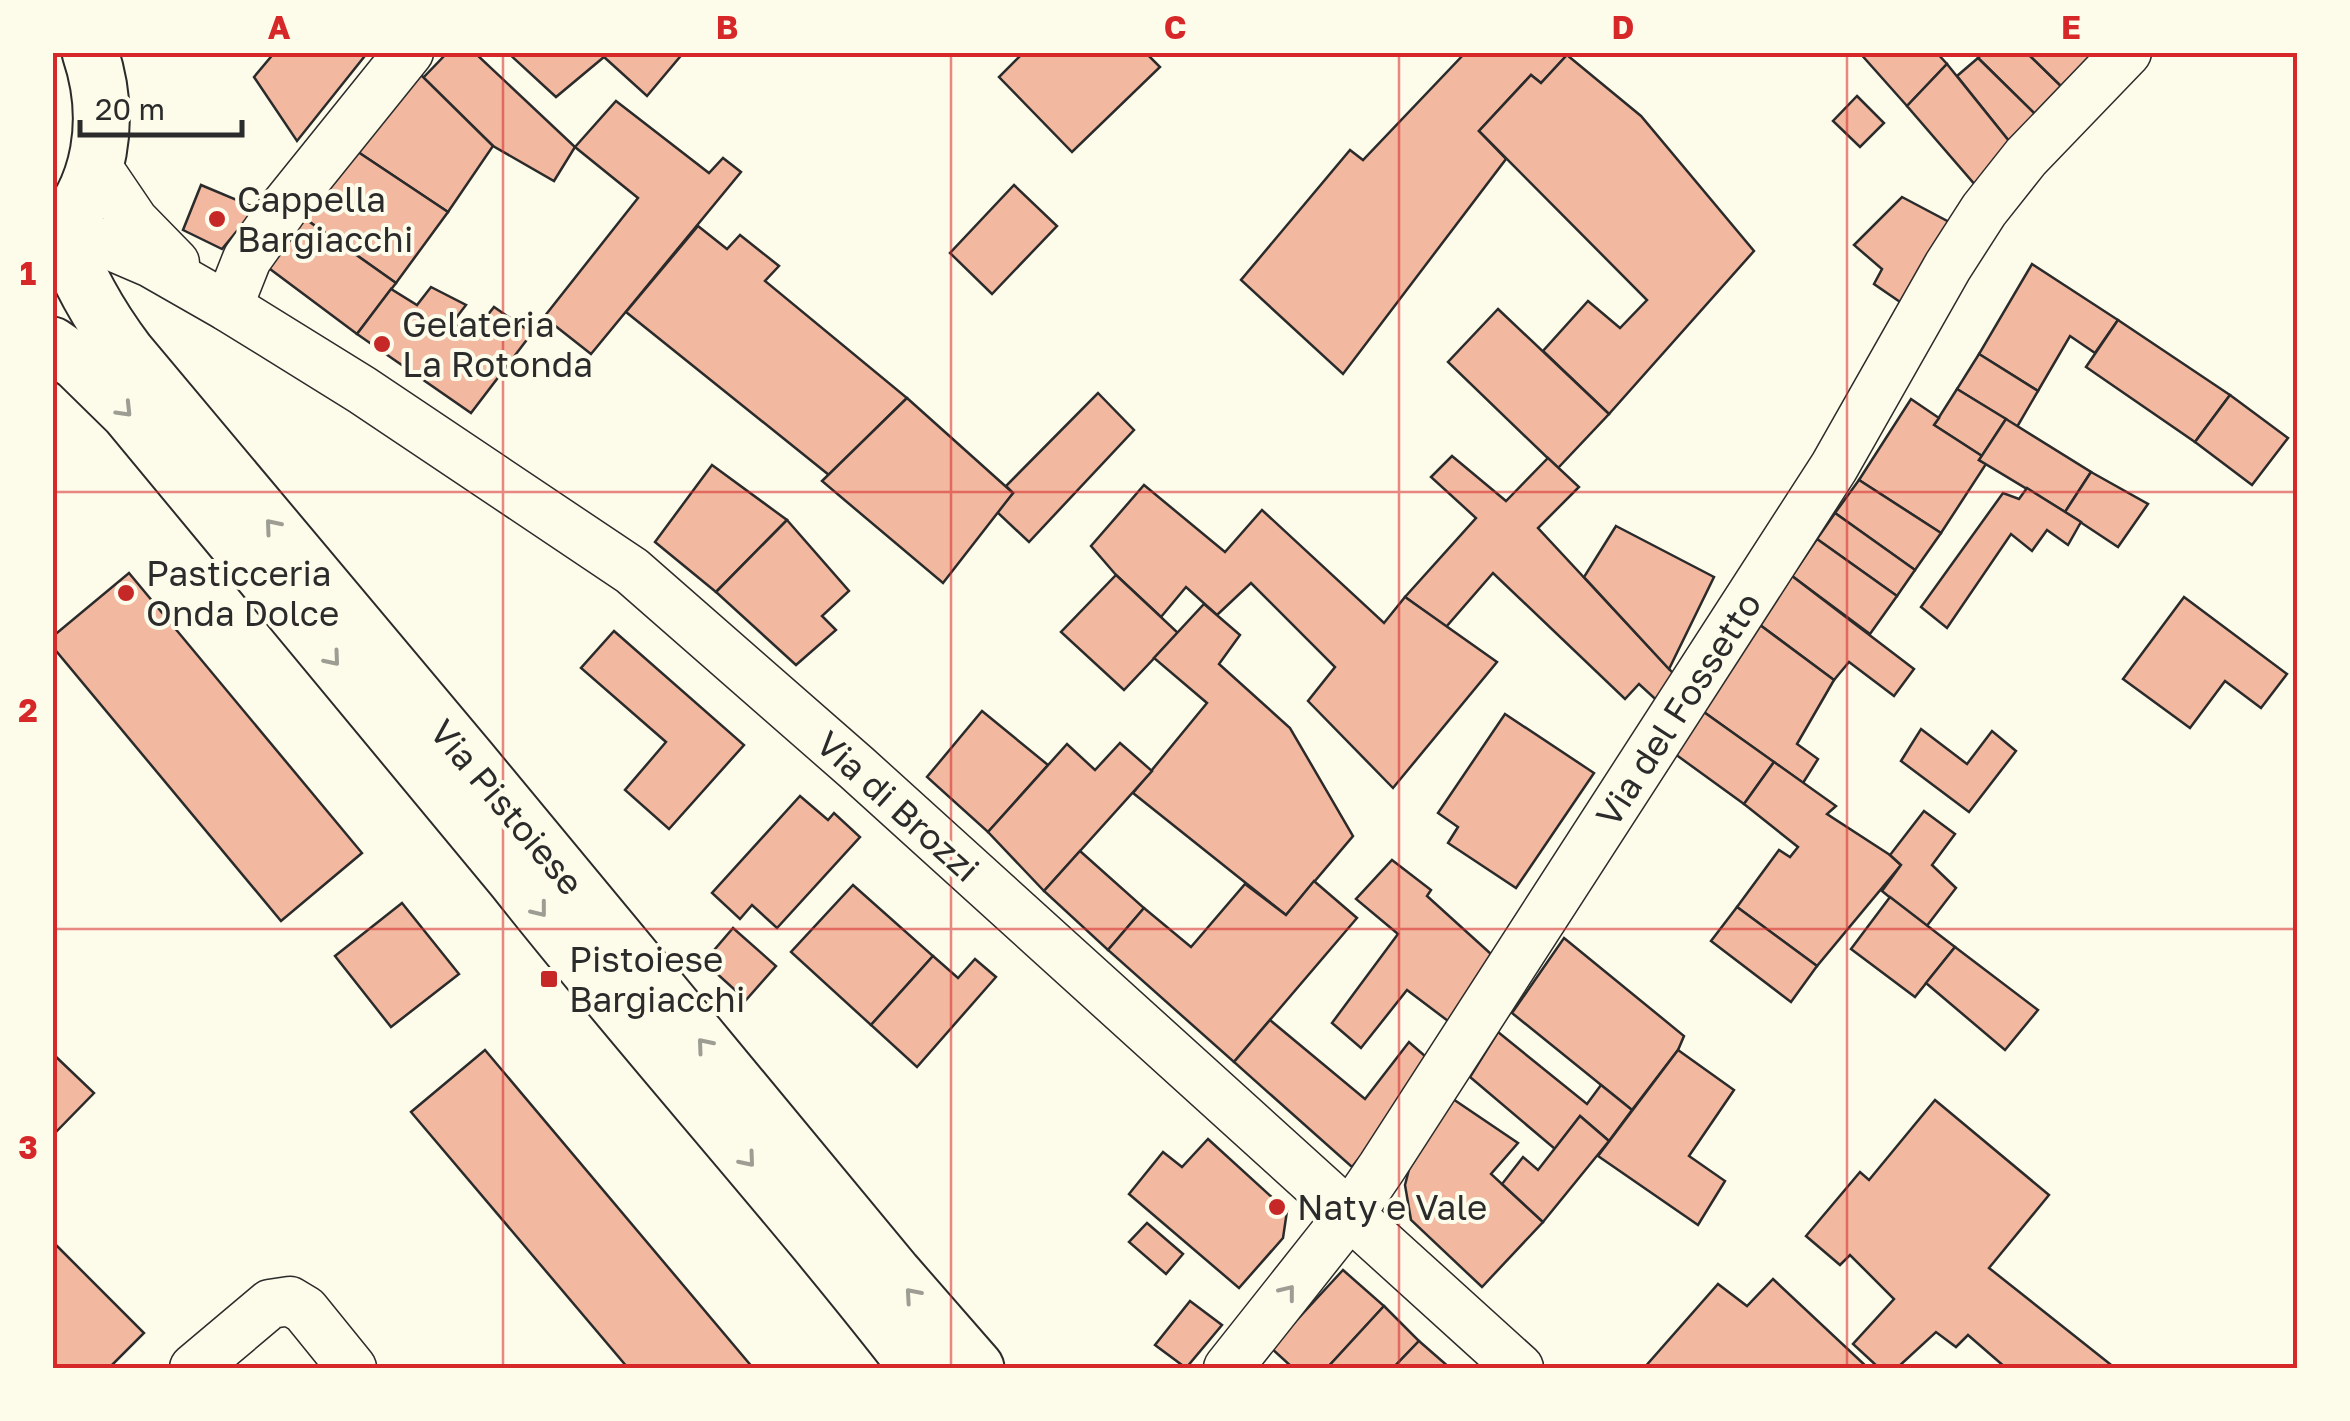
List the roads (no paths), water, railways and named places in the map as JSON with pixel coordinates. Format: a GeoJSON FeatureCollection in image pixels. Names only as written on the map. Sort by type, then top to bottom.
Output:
{"type":"FeatureCollection","features":[{"type":"Feature","properties":{"kind":"main road"},"geometry":{"type":"LineString","coordinates":[[56,235],[82,200],[96,166],[103,109],[90,52]]}},
{"type":"Feature","properties":{"kind":"main road","name":"Via Pistoiese"},"geometry":{"type":"LineString","coordinates":[[56,235],[100,317],[126,353],[976,1368]]}},
{"type":"Feature","properties":{"kind":"main road","name":"Via Pistoiese"},"geometry":{"type":"LineString","coordinates":[[52,345],[128,412],[576,956],[868,1302],[918,1368]]}},
{"type":"Feature","properties":{"kind":"street"},"geometry":{"type":"LineString","coordinates":[[228,308],[246,259],[409,52]]}},
{"type":"Feature","properties":{"kind":"street","name":"Via del Fossetto"},"geometry":{"type":"LineString","coordinates":[[1228,1368],[1350,1214],[1834,466],[1984,210],[2026,157],[2127,52]]}},
{"type":"Feature","properties":{"kind":"street","name":"Via di Brozzi"},"geometry":{"type":"LineString","coordinates":[[96,166],[134,222],[168,258],[228,308]]}},
{"type":"Feature","properties":{"kind":"street","name":"Via di Brozzi"},"geometry":{"type":"LineString","coordinates":[[56,235],[109,245],[152,262],[362,390],[632,571],[858,768],[1519,1368]]}},
{"type":"Feature","properties":{"kind":"street"},"geometry":{"type":"LineString","coordinates":[[194,1368],[270,1304],[290,1300],[305,1310],[352,1368]]}},
{"type":"Feature","properties":{"kind":"place","name":"Cappella Bargiacchi"},"geometry":{"type":"Point","coordinates":[217,219]}},
{"type":"Feature","properties":{"kind":"place","name":"Gelateria La Rotonda"},"geometry":{"type":"Point","coordinates":[382,344]}},
{"type":"Feature","properties":{"kind":"place","name":"Pasticceria Onda Dolce"},"geometry":{"type":"Point","coordinates":[126,593]}},
{"type":"Feature","properties":{"kind":"place","name":"Pistoiese Bargiacchi"},"geometry":{"type":"Point","coordinates":[549,979]}},
{"type":"Feature","properties":{"kind":"place","name":"Naty e Vale"},"geometry":{"type":"Point","coordinates":[1277,1207]}}]}
